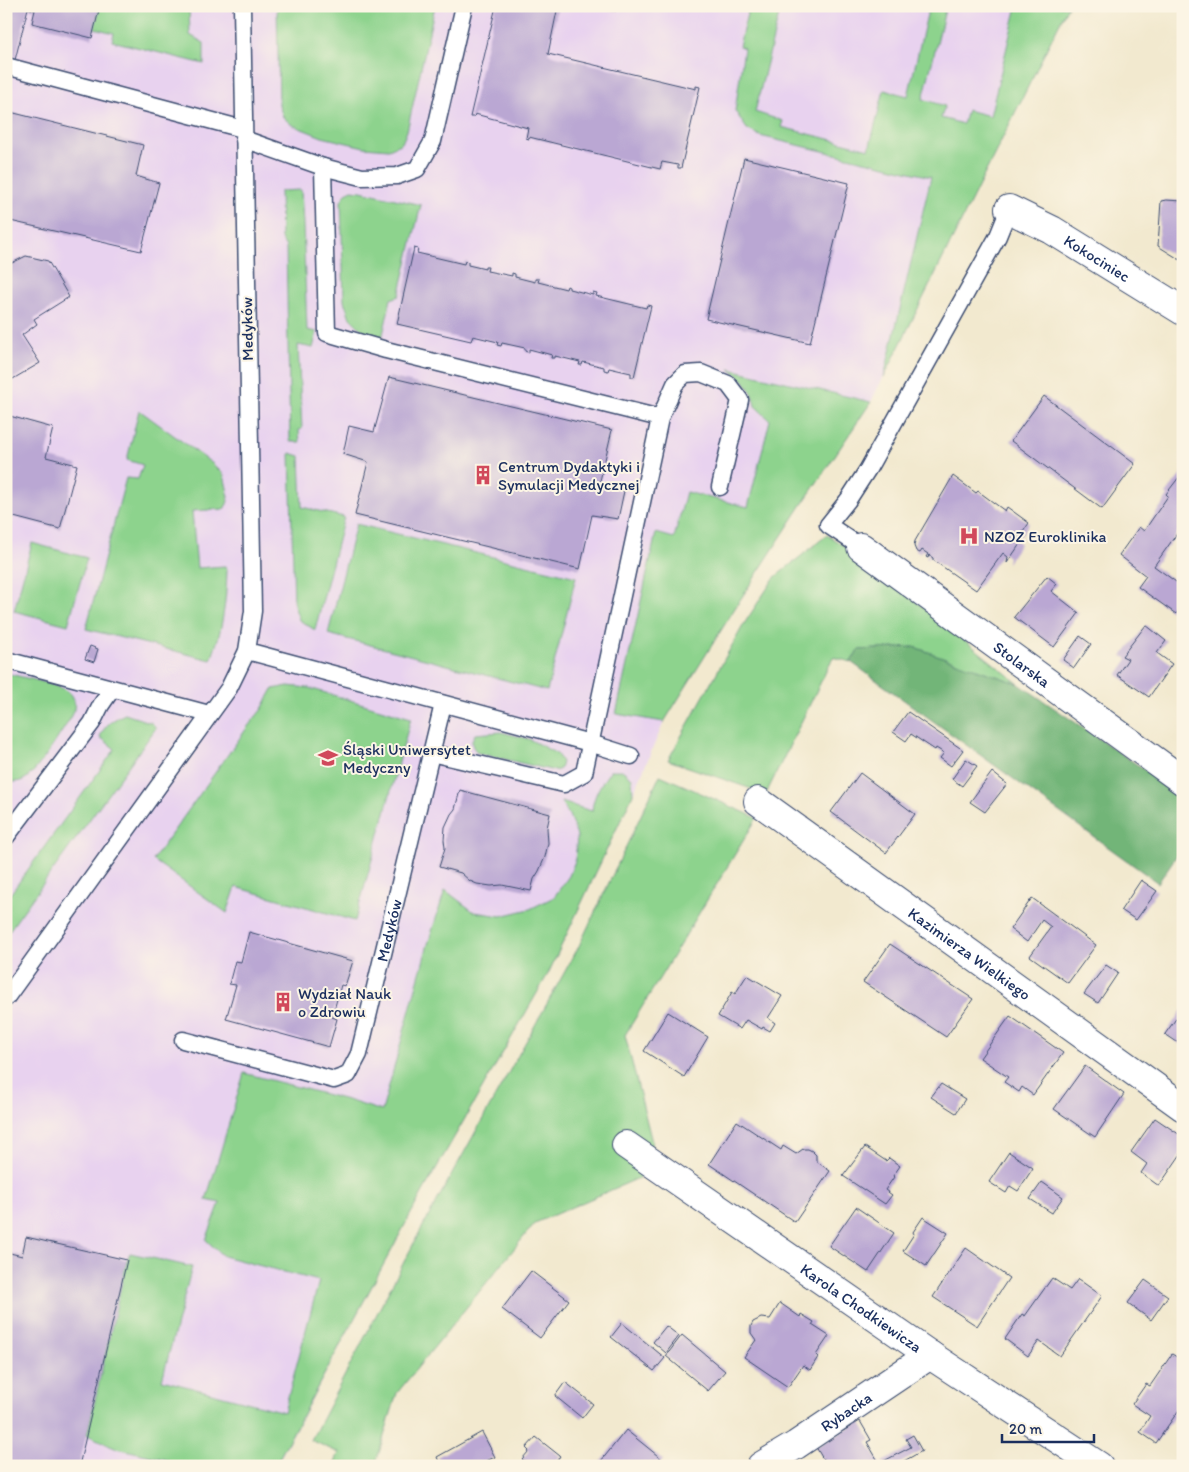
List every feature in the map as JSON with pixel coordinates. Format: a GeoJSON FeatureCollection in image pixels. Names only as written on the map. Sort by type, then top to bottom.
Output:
{"type":"FeatureCollection","features":[{"type":"Feature","properties":{"kind":"street","name":"Kokociniec"},"geometry":{"type":"LineString","coordinates":[[1009,209],[1052,230],[1183,310]]}},
{"type":"Feature","properties":{"kind":"street","name":"Stolarska"},"geometry":{"type":"LineString","coordinates":[[861,547],[1183,781]]}},
{"type":"Feature","properties":{"kind":"street","name":"Kazimierza Wielkiego"},"geometry":{"type":"LineString","coordinates":[[758,801],[1183,1107]]}},
{"type":"Feature","properties":{"kind":"street","name":"Karola Chodkiewicza"},"geometry":{"type":"LineString","coordinates":[[626,1145],[930,1355],[1099,1466]]}},
{"type":"Feature","properties":{"kind":"street","name":"Rybacka"},"geometry":{"type":"LineString","coordinates":[[761,1466],[802,1456],[930,1355]]}},
{"type":"Feature","properties":{"kind":"lane","name":"Medyków"},"geometry":{"type":"LineString","coordinates":[[6,998],[229,688],[247,651],[253,611],[242,6]]}},
{"type":"Feature","properties":{"kind":"lane"},"geometry":{"type":"LineString","coordinates":[[6,66],[243,134],[323,167],[362,177],[397,176],[417,169],[433,141],[464,6]]}},
{"type":"Feature","properties":{"kind":"lane"},"geometry":{"type":"LineString","coordinates":[[323,167],[327,333],[386,350],[660,418]]}},
{"type":"Feature","properties":{"kind":"lane"},"geometry":{"type":"LineString","coordinates":[[861,547],[828,525],[868,470],[998,236],[1009,209]]}},
{"type":"Feature","properties":{"kind":"lane"},"geometry":{"type":"LineString","coordinates":[[432,753],[564,784],[584,773],[660,418],[676,384],[685,374],[701,374],[728,384],[740,400],[720,487]]}},
{"type":"Feature","properties":{"kind":"lane"},"geometry":{"type":"LineString","coordinates":[[247,651],[590,743],[631,756]]}},
{"type":"Feature","properties":{"kind":"lane"},"geometry":{"type":"LineString","coordinates":[[6,660],[209,714]]}},
{"type":"Feature","properties":{"kind":"lane"},"geometry":{"type":"LineString","coordinates":[[6,837],[92,723],[112,689]]}},
{"type":"Feature","properties":{"kind":"lane","name":"Medyków"},"geometry":{"type":"LineString","coordinates":[[182,1040],[334,1080],[348,1075],[359,1054],[443,704]]}},
{"type":"Feature","properties":{"kind":"shaded area","name":"Śląski Uniwersytet Medyczny"},"geometry":{"type":"Polygon","coordinates":[[[6,6],[1068,6],[871,402],[740,600],[664,722],[633,794],[548,974],[421,1195],[276,1466],[6,1466],[6,6]]]}},
{"type":"Feature","properties":{"kind":"green space"},"geometry":{"type":"Polygon","coordinates":[[[100,6],[189,6],[190,35],[204,43],[204,64],[112,41],[114,33],[94,28],[100,6]]]}},
{"type":"Feature","properties":{"kind":"green space"},"geometry":{"type":"Polygon","coordinates":[[[277,6],[435,6],[407,131],[402,143],[389,149],[364,147],[322,137],[292,125],[283,117],[279,105],[277,6]]]}},
{"type":"Feature","properties":{"kind":"green space"},"geometry":{"type":"Polygon","coordinates":[[[749,6],[781,6],[755,112],[783,121],[781,127],[869,149],[884,90],[908,96],[929,6],[946,6],[923,99],[945,106],[941,118],[963,124],[967,110],[990,116],[1017,6],[1068,6],[884,377],[931,177],[760,136],[747,129],[735,111],[744,48],[739,46],[749,6]]]}},
{"type":"Feature","properties":{"kind":"green space"},"geometry":{"type":"Polygon","coordinates":[[[301,190],[307,330],[317,332],[313,348],[298,345],[302,429],[299,430],[300,443],[290,441],[286,247],[281,239],[280,191],[301,190]]]}},
{"type":"Feature","properties":{"kind":"green space"},"geometry":{"type":"Polygon","coordinates":[[[352,190],[421,205],[399,296],[391,299],[382,339],[373,338],[366,334],[350,318],[344,301],[341,201],[346,193],[352,190]]]}},
{"type":"Feature","properties":{"kind":"green space"},"geometry":{"type":"Polygon","coordinates":[[[730,369],[871,402],[740,600],[664,722],[616,714],[656,533],[674,538],[686,492],[748,507],[770,420],[755,406],[752,393],[744,381],[730,369]]]}},
{"type":"Feature","properties":{"kind":"green space"},"geometry":{"type":"Polygon","coordinates":[[[139,410],[213,464],[224,475],[229,497],[224,509],[192,511],[197,568],[225,566],[227,570],[223,615],[211,660],[86,629],[126,478],[138,479],[143,465],[127,460],[139,410]]]}},
{"type":"Feature","properties":{"kind":"green space"},"geometry":{"type":"Polygon","coordinates":[[[290,453],[300,456],[302,507],[344,517],[315,630],[299,620],[294,605],[290,453]]]}},
{"type":"Feature","properties":{"kind":"green space"},"geometry":{"type":"Polygon","coordinates":[[[356,524],[576,577],[547,691],[328,634],[356,524]]]}},
{"type":"Feature","properties":{"kind":"green space"},"geometry":{"type":"Polygon","coordinates":[[[827,535],[860,556],[1019,684],[914,647],[858,650],[851,662],[833,657],[766,794],[668,760],[744,624],[774,578],[827,535]]]}},
{"type":"Feature","properties":{"kind":"green space"},"geometry":{"type":"Polygon","coordinates":[[[32,543],[87,558],[68,625],[14,611],[32,543]]]}},
{"type":"Feature","properties":{"kind":"green space"},"geometry":{"type":"Polygon","coordinates":[[[914,647],[1019,684],[1183,796],[1183,846],[1158,883],[851,662],[858,650],[914,647]]]}},
{"type":"Feature","properties":{"kind":"green space"},"geometry":{"type":"Polygon","coordinates":[[[6,673],[59,687],[73,696],[74,702],[72,716],[43,759],[31,774],[25,779],[16,782],[6,781],[6,673]]]}},
{"type":"Feature","properties":{"kind":"green space"},"geometry":{"type":"Polygon","coordinates":[[[288,686],[309,688],[411,718],[355,921],[236,887],[227,913],[153,860],[262,709],[273,689],[288,686]]]}},
{"type":"Feature","properties":{"kind":"green space"},"geometry":{"type":"Polygon","coordinates":[[[125,714],[152,723],[156,728],[6,935],[6,900],[115,749],[100,737],[110,723],[125,714]]]}},
{"type":"Feature","properties":{"kind":"green space"},"geometry":{"type":"Polygon","coordinates":[[[501,732],[529,739],[557,754],[562,762],[560,769],[555,771],[478,753],[473,746],[472,739],[475,734],[501,732]]]}},
{"type":"Feature","properties":{"kind":"green space"},"geometry":{"type":"Polygon","coordinates":[[[611,770],[622,770],[632,778],[633,794],[548,974],[421,1195],[275,1466],[167,1466],[168,1460],[117,1448],[87,1435],[130,1253],[192,1267],[162,1380],[284,1412],[319,1281],[223,1256],[206,1240],[220,1203],[206,1200],[244,1073],[382,1111],[428,944],[445,890],[474,912],[501,916],[530,909],[554,897],[569,876],[575,861],[577,836],[569,815],[561,802],[592,811],[596,794],[611,770]]]}},
{"type":"Feature","properties":{"kind":"green space"},"geometry":{"type":"Polygon","coordinates":[[[660,775],[757,818],[625,1035],[652,1142],[639,1178],[535,1223],[397,1393],[375,1466],[333,1466],[339,1453],[311,1440],[417,1237],[578,948],[660,775]]]}},
{"type":"Feature","properties":{"kind":"building"},"geometry":{"type":"Polygon","coordinates":[[[6,6],[100,6],[92,38],[32,23],[35,10],[28,8],[7,92],[6,6]]]}},
{"type":"Feature","properties":{"kind":"building"},"geometry":{"type":"Polygon","coordinates":[[[496,6],[558,6],[548,54],[696,89],[696,86],[700,87],[681,168],[678,168],[678,165],[662,162],[660,169],[529,137],[529,139],[526,138],[528,128],[475,114],[474,117],[470,117],[496,6]]]}},
{"type":"Feature","properties":{"kind":"building"},"geometry":{"type":"Polygon","coordinates":[[[600,6],[617,6],[616,11],[600,6]]]}},
{"type":"Feature","properties":{"kind":"building"},"geometry":{"type":"Polygon","coordinates":[[[6,111],[143,145],[136,176],[159,183],[141,251],[6,220],[6,111]]]}},
{"type":"Feature","properties":{"kind":"building"},"geometry":{"type":"Polygon","coordinates":[[[744,158],[849,183],[810,343],[706,319],[744,158]]]}},
{"type":"Feature","properties":{"kind":"building"},"geometry":{"type":"Polygon","coordinates":[[[1161,201],[1183,201],[1182,261],[1158,246],[1161,201]]]}},
{"type":"Feature","properties":{"kind":"building"},"geometry":{"type":"Polygon","coordinates":[[[414,248],[418,249],[417,253],[464,264],[465,261],[468,262],[468,265],[485,269],[485,267],[488,267],[487,271],[512,276],[512,273],[515,274],[515,277],[535,282],[535,279],[539,279],[538,282],[566,289],[567,286],[569,289],[593,295],[593,292],[597,293],[596,296],[646,308],[647,305],[651,306],[634,377],[631,377],[631,373],[609,368],[608,371],[604,370],[604,367],[583,362],[582,365],[579,365],[580,362],[555,356],[555,358],[551,358],[552,355],[529,349],[529,353],[525,351],[525,348],[502,343],[501,346],[497,345],[498,342],[473,336],[471,341],[397,324],[414,248]]]}},
{"type":"Feature","properties":{"kind":"building"},"geometry":{"type":"Polygon","coordinates":[[[26,256],[48,261],[69,297],[34,319],[37,324],[22,335],[40,363],[6,383],[6,266],[26,256]]]}},
{"type":"Feature","properties":{"kind":"building","name":"Centrum Dydaktyki i Symulacji Medycznej"},"geometry":{"type":"Polygon","coordinates":[[[389,377],[612,430],[599,485],[624,491],[618,519],[592,515],[580,569],[355,515],[368,462],[343,454],[349,426],[374,432],[389,377]]]}},
{"type":"Feature","properties":{"kind":"building"},"geometry":{"type":"Polygon","coordinates":[[[1044,396],[1135,464],[1102,509],[1011,441],[1044,396]]]}},
{"type":"Feature","properties":{"kind":"building"},"geometry":{"type":"Polygon","coordinates":[[[6,415],[53,428],[46,457],[77,465],[60,529],[6,515],[6,415]]]}},
{"type":"Feature","properties":{"kind":"building"},"geometry":{"type":"Polygon","coordinates":[[[1183,472],[1183,525],[1154,566],[1183,587],[1183,604],[1176,614],[1138,587],[1146,576],[1119,555],[1139,527],[1144,531],[1168,496],[1166,494],[1183,472]]]}},
{"type":"Feature","properties":{"kind":"building","name":"NZOZ Euroklinika"},"geometry":{"type":"Polygon","coordinates":[[[953,476],[976,493],[978,491],[1005,511],[1007,507],[1029,523],[1017,541],[1020,544],[1007,563],[1008,557],[1003,553],[976,590],[933,560],[929,555],[928,558],[926,557],[928,554],[922,550],[920,553],[916,551],[914,546],[915,541],[953,476]]]}},
{"type":"Feature","properties":{"kind":"building"},"geometry":{"type":"Polygon","coordinates":[[[1047,576],[1057,584],[1051,591],[1079,613],[1054,647],[1014,617],[1047,576]]]}},
{"type":"Feature","properties":{"kind":"building"},"geometry":{"type":"Polygon","coordinates":[[[1146,625],[1166,641],[1157,653],[1172,664],[1149,697],[1117,675],[1128,659],[1122,656],[1146,625]]]}},
{"type":"Feature","properties":{"kind":"building"},"geometry":{"type":"Polygon","coordinates":[[[1080,636],[1091,644],[1074,668],[1063,660],[1080,636]]]}},
{"type":"Feature","properties":{"kind":"building"},"geometry":{"type":"Polygon","coordinates":[[[90,646],[98,649],[94,662],[85,659],[90,646]]]}},
{"type":"Feature","properties":{"kind":"building"},"geometry":{"type":"Polygon","coordinates":[[[908,712],[963,750],[951,766],[940,758],[944,753],[936,748],[935,750],[911,734],[906,741],[893,732],[908,712]]]}},
{"type":"Feature","properties":{"kind":"building"},"geometry":{"type":"Polygon","coordinates":[[[966,759],[977,766],[962,786],[952,779],[966,759]]]}},
{"type":"Feature","properties":{"kind":"building"},"geometry":{"type":"Polygon","coordinates":[[[992,772],[1007,784],[985,812],[970,802],[992,772]]]}},
{"type":"Feature","properties":{"kind":"building"},"geometry":{"type":"Polygon","coordinates":[[[860,773],[915,814],[886,853],[831,812],[860,773]]]}},
{"type":"Feature","properties":{"kind":"building"},"geometry":{"type":"Polygon","coordinates":[[[460,790],[550,814],[545,857],[534,879],[531,891],[502,885],[477,884],[461,873],[439,867],[445,848],[445,827],[455,809],[460,790]]]}},
{"type":"Feature","properties":{"kind":"building"},"geometry":{"type":"Polygon","coordinates":[[[1141,880],[1157,891],[1136,920],[1121,910],[1141,880]]]}},
{"type":"Feature","properties":{"kind":"building"},"geometry":{"type":"Polygon","coordinates":[[[1032,898],[1096,945],[1068,983],[1030,956],[1051,927],[1042,920],[1027,942],[1010,929],[1032,898]]]}},
{"type":"Feature","properties":{"kind":"building","name":"Wydział Nauk o Zdrowiu"},"geometry":{"type":"Polygon","coordinates":[[[249,932],[353,961],[345,986],[341,985],[332,1017],[337,1019],[329,1047],[226,1019],[236,985],[229,984],[235,961],[241,962],[249,932]]]}},
{"type":"Feature","properties":{"kind":"building"},"geometry":{"type":"Polygon","coordinates":[[[890,944],[973,999],[946,1037],[863,982],[890,944]]]}},
{"type":"Feature","properties":{"kind":"building"},"geometry":{"type":"Polygon","coordinates":[[[1106,965],[1118,973],[1098,1003],[1084,994],[1106,965]]]}},
{"type":"Feature","properties":{"kind":"building"},"geometry":{"type":"Polygon","coordinates":[[[747,975],[782,996],[768,1018],[775,1023],[770,1031],[763,1027],[762,1029],[746,1020],[740,1029],[718,1016],[732,992],[735,994],[747,975]]]}},
{"type":"Feature","properties":{"kind":"building"},"geometry":{"type":"Polygon","coordinates":[[[1183,1009],[1183,1046],[1165,1034],[1183,1009]]]}},
{"type":"Feature","properties":{"kind":"building"},"geometry":{"type":"Polygon","coordinates":[[[668,1012],[708,1037],[684,1077],[644,1051],[668,1012]]]}},
{"type":"Feature","properties":{"kind":"building"},"geometry":{"type":"Polygon","coordinates":[[[1010,1016],[1063,1053],[1033,1095],[1022,1087],[1019,1092],[1004,1082],[1008,1077],[980,1058],[1010,1016]]]}},
{"type":"Feature","properties":{"kind":"building"},"geometry":{"type":"Polygon","coordinates":[[[1085,1066],[1124,1094],[1095,1137],[1054,1109],[1085,1066]]]}},
{"type":"Feature","properties":{"kind":"building"},"geometry":{"type":"Polygon","coordinates":[[[941,1084],[965,1099],[956,1113],[931,1097],[941,1084]]]}},
{"type":"Feature","properties":{"kind":"building"},"geometry":{"type":"Polygon","coordinates":[[[1155,1118],[1183,1137],[1183,1151],[1159,1186],[1141,1173],[1147,1164],[1131,1152],[1155,1118]]]}},
{"type":"Feature","properties":{"kind":"building"},"geometry":{"type":"Polygon","coordinates":[[[737,1121],[781,1150],[783,1146],[796,1154],[803,1149],[812,1151],[816,1155],[816,1161],[830,1171],[795,1222],[709,1164],[737,1121]]]}},
{"type":"Feature","properties":{"kind":"building"},"geometry":{"type":"Polygon","coordinates":[[[865,1147],[886,1161],[889,1158],[900,1166],[885,1190],[892,1195],[885,1204],[843,1176],[865,1147]]]}},
{"type":"Feature","properties":{"kind":"building"},"geometry":{"type":"Polygon","coordinates":[[[1009,1152],[1033,1168],[1018,1191],[1010,1186],[1006,1193],[989,1182],[1009,1152]]]}},
{"type":"Feature","properties":{"kind":"building"},"geometry":{"type":"Polygon","coordinates":[[[1042,1182],[1063,1197],[1052,1213],[1030,1199],[1042,1182]]]}},
{"type":"Feature","properties":{"kind":"building"},"geometry":{"type":"Polygon","coordinates":[[[856,1207],[894,1233],[868,1272],[829,1246],[856,1207]]]}},
{"type":"Feature","properties":{"kind":"building"},"geometry":{"type":"Polygon","coordinates":[[[923,1217],[948,1233],[926,1266],[903,1251],[923,1217]]]}},
{"type":"Feature","properties":{"kind":"building"},"geometry":{"type":"Polygon","coordinates":[[[26,1237],[127,1260],[79,1466],[6,1466],[6,1252],[22,1256],[26,1237]]]}},
{"type":"Feature","properties":{"kind":"building"},"geometry":{"type":"Polygon","coordinates":[[[966,1248],[1009,1278],[977,1326],[933,1297],[966,1248]]]}},
{"type":"Feature","properties":{"kind":"building"},"geometry":{"type":"Polygon","coordinates":[[[531,1271],[569,1300],[540,1338],[502,1309],[531,1271]]]}},
{"type":"Feature","properties":{"kind":"building"},"geometry":{"type":"Polygon","coordinates":[[[1052,1278],[1070,1290],[1078,1279],[1102,1296],[1060,1356],[1039,1341],[1028,1356],[1005,1339],[1022,1314],[1025,1316],[1052,1278]]]}},
{"type":"Feature","properties":{"kind":"building"},"geometry":{"type":"Polygon","coordinates":[[[1145,1280],[1168,1296],[1151,1320],[1128,1303],[1145,1280]]]}},
{"type":"Feature","properties":{"kind":"building"},"geometry":{"type":"Polygon","coordinates":[[[780,1303],[800,1317],[801,1314],[814,1322],[812,1325],[829,1336],[816,1355],[818,1357],[810,1370],[803,1365],[788,1387],[744,1357],[756,1340],[751,1333],[753,1322],[761,1318],[770,1319],[780,1303]]]}},
{"type":"Feature","properties":{"kind":"building"},"geometry":{"type":"Polygon","coordinates":[[[622,1323],[665,1358],[654,1371],[611,1337],[622,1323]]]}},
{"type":"Feature","properties":{"kind":"building"},"geometry":{"type":"Polygon","coordinates":[[[666,1326],[679,1336],[666,1353],[653,1342],[666,1326]]]}},
{"type":"Feature","properties":{"kind":"building"},"geometry":{"type":"Polygon","coordinates":[[[682,1335],[725,1371],[708,1391],[666,1356],[682,1335]]]}},
{"type":"Feature","properties":{"kind":"building"},"geometry":{"type":"Polygon","coordinates":[[[1172,1354],[1183,1361],[1183,1404],[1156,1443],[1140,1432],[1150,1416],[1132,1404],[1146,1384],[1150,1386],[1172,1354]]]}},
{"type":"Feature","properties":{"kind":"building"},"geometry":{"type":"Polygon","coordinates":[[[565,1382],[593,1404],[582,1418],[555,1396],[565,1382]]]}},
{"type":"Feature","properties":{"kind":"building"},"geometry":{"type":"Polygon","coordinates":[[[860,1421],[871,1440],[867,1442],[881,1466],[827,1466],[816,1447],[860,1421]]]}},
{"type":"Feature","properties":{"kind":"building"},"geometry":{"type":"Polygon","coordinates":[[[626,1430],[663,1460],[659,1466],[597,1466],[626,1430]]]}},
{"type":"Feature","properties":{"kind":"building"},"geometry":{"type":"Polygon","coordinates":[[[482,1432],[495,1457],[484,1462],[486,1466],[441,1466],[437,1457],[482,1432]]]}},
{"type":"Feature","properties":{"kind":"building"},"geometry":{"type":"Polygon","coordinates":[[[913,1435],[922,1451],[895,1466],[884,1466],[882,1462],[911,1447],[906,1439],[913,1435]]]}},
{"type":"Feature","properties":{"kind":"building"},"geometry":{"type":"Polygon","coordinates":[[[536,1437],[560,1456],[553,1466],[530,1466],[522,1459],[529,1451],[526,1448],[536,1437]]]}},
{"type":"Feature","properties":{"kind":"place","name":"Centrum Dydaktyki i Symulacji Medycznej"},"geometry":{"type":"Point","coordinates":[483,475]}},
{"type":"Feature","properties":{"kind":"place","name":"NZOZ Euroklinika"},"geometry":{"type":"Point","coordinates":[969,536]}},
{"type":"Feature","properties":{"kind":"place","name":"Śląski Uniwersytet Medyczny"},"geometry":{"type":"Point","coordinates":[328,758]}},
{"type":"Feature","properties":{"kind":"place","name":"Wydział Nauk o Zdrowiu"},"geometry":{"type":"Point","coordinates":[283,1002]}}]}
